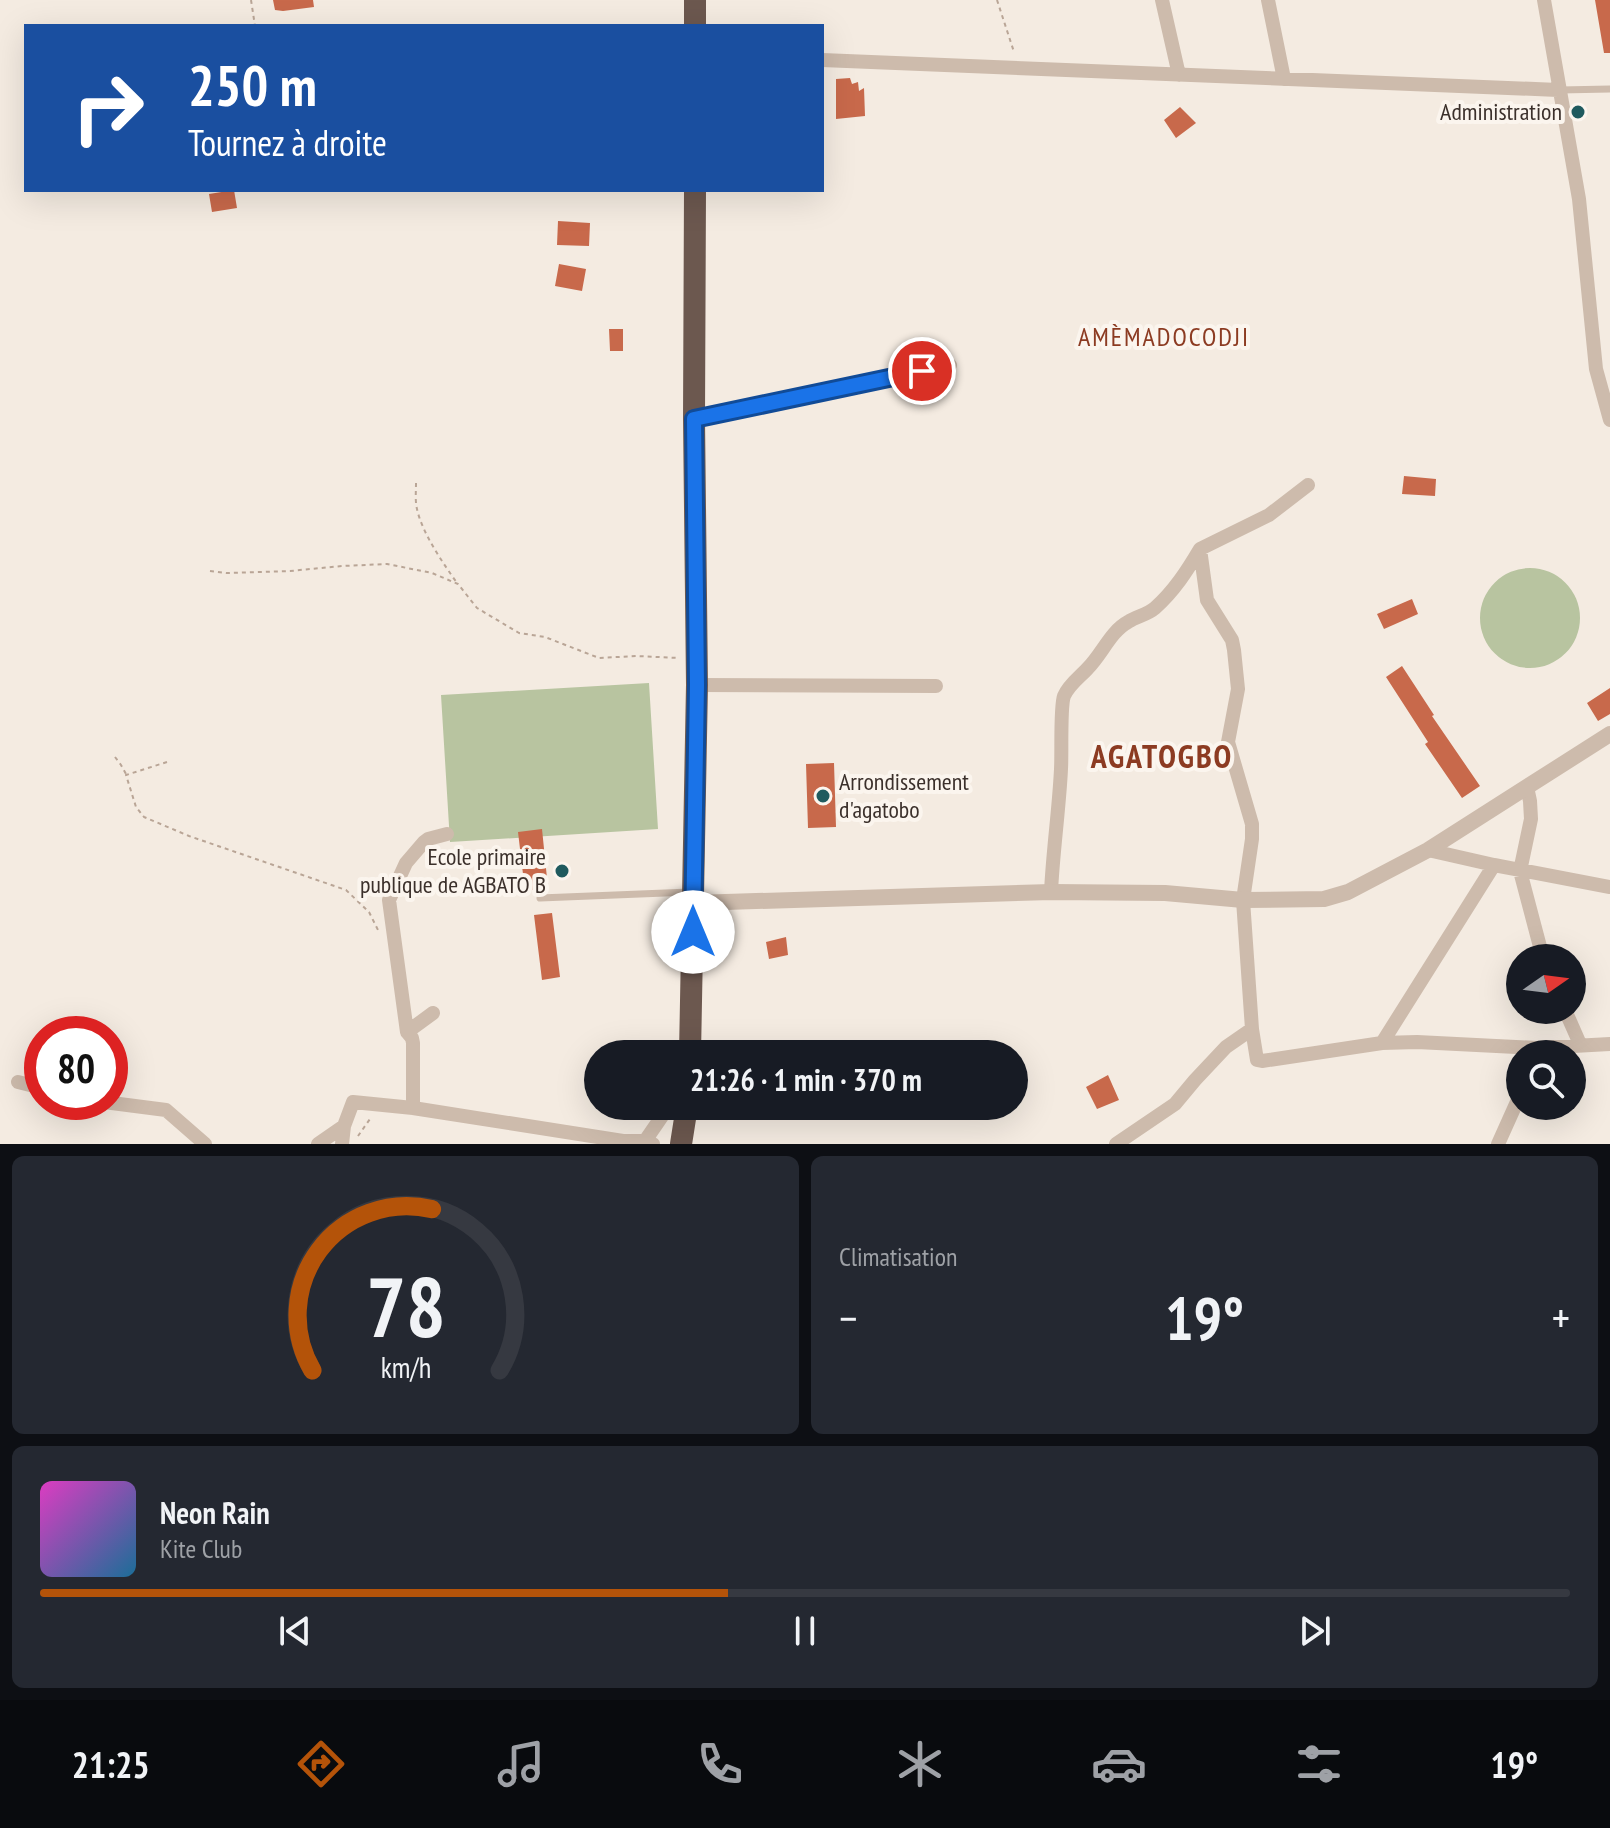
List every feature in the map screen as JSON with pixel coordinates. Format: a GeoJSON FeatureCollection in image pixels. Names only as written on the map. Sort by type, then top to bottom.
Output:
{"type":"FeatureCollection","features":[{"type":"Feature","properties":{"kind":"highway"},"geometry":{"type":"LineString","coordinates":[[695,0],[695,24]]}},
{"type":"Feature","properties":{"kind":"highway"},"geometry":{"type":"LineString","coordinates":[[690,1040],[697,685],[695,192]]}},
{"type":"Feature","properties":{"kind":"highway"},"geometry":{"type":"LineString","coordinates":[[681,1144],[685,1120]]}},
{"type":"Feature","properties":{"kind":"street"},"geometry":{"type":"LineString","coordinates":[[1162,0],[1179,75]]}},
{"type":"Feature","properties":{"kind":"street"},"geometry":{"type":"LineString","coordinates":[[1268,0],[1284,79]]}},
{"type":"Feature","properties":{"kind":"street"},"geometry":{"type":"LineString","coordinates":[[1544,0],[1579,199],[1596,369],[1610,420]]}},
{"type":"Feature","properties":{"kind":"street"},"geometry":{"type":"LineString","coordinates":[[824,60],[1558,90]]}},
{"type":"Feature","properties":{"kind":"street"},"geometry":{"type":"LineString","coordinates":[[694,419],[950,365]]}},
{"type":"Feature","properties":{"kind":"street"},"geometry":{"type":"LineString","coordinates":[[1051,892],[1059,807],[1062,699],[1070,686],[1127,622],[1154,609],[1177,586],[1200,549],[1261,520],[1308,485]]}},
{"type":"Feature","properties":{"kind":"street"},"geometry":{"type":"LineString","coordinates":[[1200,549],[1207,600],[1232,640],[1234,650],[1238,689],[1228,742],[1252,824],[1243,900],[1257,1060],[1382,1043],[1417,1042],[1506,1049]]}},
{"type":"Feature","properties":{"kind":"street"},"geometry":{"type":"LineString","coordinates":[[697,685],[936,686]]}},
{"type":"Feature","properties":{"kind":"street"},"geometry":{"type":"LineString","coordinates":[[694,898],[1051,892],[1165,893],[1243,900],[1324,899],[1340,895],[1428,850],[1610,734]]}},
{"type":"Feature","properties":{"kind":"street"},"geometry":{"type":"LineString","coordinates":[[1527,787],[1531,819],[1520,871],[1539,944]]}},
{"type":"Feature","properties":{"kind":"street"},"geometry":{"type":"LineString","coordinates":[[413,1108],[413,1043],[407,1032],[389,900],[406,863],[424,842],[447,834]]}},
{"type":"Feature","properties":{"kind":"street"},"geometry":{"type":"LineString","coordinates":[[1428,850],[1610,887]]}},
{"type":"Feature","properties":{"kind":"street"},"geometry":{"type":"LineString","coordinates":[[1382,1043],[1494,865]]}},
{"type":"Feature","properties":{"kind":"street"},"geometry":{"type":"LineString","coordinates":[[407,1032],[433,1013]]}},
{"type":"Feature","properties":{"kind":"street"},"geometry":{"type":"LineString","coordinates":[[1116,1144],[1175,1104],[1226,1047],[1252,1029]]}},
{"type":"Feature","properties":{"kind":"street"},"geometry":{"type":"LineString","coordinates":[[1586,1044],[1610,1044]]}},
{"type":"Feature","properties":{"kind":"street"},"geometry":{"type":"LineString","coordinates":[[18,1082],[24,1084]]}},
{"type":"Feature","properties":{"kind":"street"},"geometry":{"type":"LineString","coordinates":[[342,1144],[344,1126],[353,1102],[413,1108],[623,1141],[649,1142],[661,1120]]}},
{"type":"Feature","properties":{"kind":"street"},"geometry":{"type":"LineString","coordinates":[[128,1105],[166,1110],[205,1144]]}},
{"type":"Feature","properties":{"kind":"street"},"geometry":{"type":"LineString","coordinates":[[1498,1144],[1509,1120]]}},
{"type":"Feature","properties":{"kind":"street"},"geometry":{"type":"LineString","coordinates":[[318,1144],[344,1126]]}},
{"type":"Feature","properties":{"kind":"lane"},"geometry":{"type":"LineString","coordinates":[[1558,90],[1610,89]]}},
{"type":"Feature","properties":{"kind":"lane"},"geometry":{"type":"LineString","coordinates":[[540,898],[694,898]]}},
{"type":"Feature","properties":{"kind":"path"},"geometry":{"type":"LineString","coordinates":[[251,0],[255,24]]}},
{"type":"Feature","properties":{"kind":"path"},"geometry":{"type":"LineString","coordinates":[[997,0],[1014,56]]}},
{"type":"Feature","properties":{"kind":"path"},"geometry":{"type":"LineString","coordinates":[[416,483],[416,509],[421,520],[444,565],[477,608],[519,633],[545,637],[599,658],[672,657],[696,661]]}},
{"type":"Feature","properties":{"kind":"path"},"geometry":{"type":"LineString","coordinates":[[210,571],[290,571],[387,564],[432,573],[458,584]]}},
{"type":"Feature","properties":{"kind":"path"},"geometry":{"type":"LineString","coordinates":[[115,757],[126,775],[136,807],[144,817],[189,836],[346,890],[369,912]]}},
{"type":"Feature","properties":{"kind":"path"},"geometry":{"type":"LineString","coordinates":[[126,775],[167,762]]}},
{"type":"Feature","properties":{"kind":"path"},"geometry":{"type":"LineString","coordinates":[[353,1144],[379,1104]]}},
{"type":"Feature","properties":{"kind":"green space"},"geometry":{"type":"Polygon","coordinates":[[[1520,568],[1540,568],[1566,582],[1577,599],[1580,618],[1577,637],[1566,654],[1540,668],[1520,668],[1502,660],[1488,646],[1480,628],[1480,608],[1488,590],[1502,576],[1520,568]]]}},
{"type":"Feature","properties":{"kind":"green space"},"geometry":{"type":"Polygon","coordinates":[[[649,683],[658,829],[450,842],[441,695],[649,683]]]}},
{"type":"Feature","properties":{"kind":"building"},"geometry":{"type":"Polygon","coordinates":[[[273,0],[313,0],[314,7],[275,10],[273,0]]]}},
{"type":"Feature","properties":{"kind":"building"},"geometry":{"type":"Polygon","coordinates":[[[1595,0],[1610,0],[1610,53],[1604,53],[1595,0]]]}},
{"type":"Feature","properties":{"kind":"building"},"geometry":{"type":"Polygon","coordinates":[[[850,78],[852,84],[858,82],[859,91],[864,88],[865,116],[836,119],[836,79],[850,78]]]}},
{"type":"Feature","properties":{"kind":"building"},"geometry":{"type":"Polygon","coordinates":[[[1180,107],[1196,123],[1176,138],[1164,120],[1180,107]]]}},
{"type":"Feature","properties":{"kind":"building"},"geometry":{"type":"Polygon","coordinates":[[[234,192],[237,208],[212,212],[209,194],[234,192]]]}},
{"type":"Feature","properties":{"kind":"building"},"geometry":{"type":"Polygon","coordinates":[[[558,221],[590,223],[589,246],[557,245],[558,221]]]}},
{"type":"Feature","properties":{"kind":"building"},"geometry":{"type":"Polygon","coordinates":[[[559,264],[586,269],[582,291],[555,286],[559,264]]]}},
{"type":"Feature","properties":{"kind":"building"},"geometry":{"type":"Polygon","coordinates":[[[609,329],[623,329],[623,351],[610,351],[609,329]]]}},
{"type":"Feature","properties":{"kind":"building"},"geometry":{"type":"Polygon","coordinates":[[[1404,476],[1436,479],[1435,496],[1402,494],[1404,476]]]}},
{"type":"Feature","properties":{"kind":"building"},"geometry":{"type":"Polygon","coordinates":[[[1412,599],[1418,614],[1384,629],[1377,614],[1412,599]]]}},
{"type":"Feature","properties":{"kind":"building"},"geometry":{"type":"Polygon","coordinates":[[[1402,666],[1480,786],[1462,798],[1425,744],[1428,742],[1386,677],[1402,666]]]}},
{"type":"Feature","properties":{"kind":"building"},"geometry":{"type":"Polygon","coordinates":[[[1610,688],[1610,714],[1598,721],[1587,703],[1610,688]]]}},
{"type":"Feature","properties":{"kind":"building"},"geometry":{"type":"Polygon","coordinates":[[[834,763],[836,827],[808,828],[806,764],[834,763]]]}},
{"type":"Feature","properties":{"kind":"building"},"geometry":{"type":"Polygon","coordinates":[[[542,829],[548,888],[525,891],[518,832],[542,829]]]}},
{"type":"Feature","properties":{"kind":"building"},"geometry":{"type":"Polygon","coordinates":[[[552,913],[560,977],[542,980],[534,915],[552,913]]]}},
{"type":"Feature","properties":{"kind":"building"},"geometry":{"type":"Polygon","coordinates":[[[786,937],[788,955],[769,959],[766,942],[786,937]]]}},
{"type":"Feature","properties":{"kind":"building"},"geometry":{"type":"Polygon","coordinates":[[[1108,1075],[1119,1100],[1097,1109],[1086,1087],[1108,1075]]]}},
{"type":"Feature","properties":{"kind":"place","name":"Administration"},"geometry":{"type":"Point","coordinates":[1578,112]}},
{"type":"Feature","properties":{"kind":"place","name":"Arrondissement d'agatobo"},"geometry":{"type":"Point","coordinates":[823,796]}},
{"type":"Feature","properties":{"kind":"place","name":"Ecole primaire publique de AGBATO B"},"geometry":{"type":"Point","coordinates":[562,871]}},
{"type":"Feature","properties":{"kind":"district","name":"AMÈMADOCODJI"},"geometry":{"type":"Point","coordinates":[1164,337]}},
{"type":"Feature","properties":{"kind":"district","name":"AGATOGBO"},"geometry":{"type":"Point","coordinates":[1162,757]}},
{"type":"Feature","properties":{"kind":"route"},"geometry":{"type":"LineString","coordinates":[[693,932],[697,685],[694,419],[922,371]]}}]}
